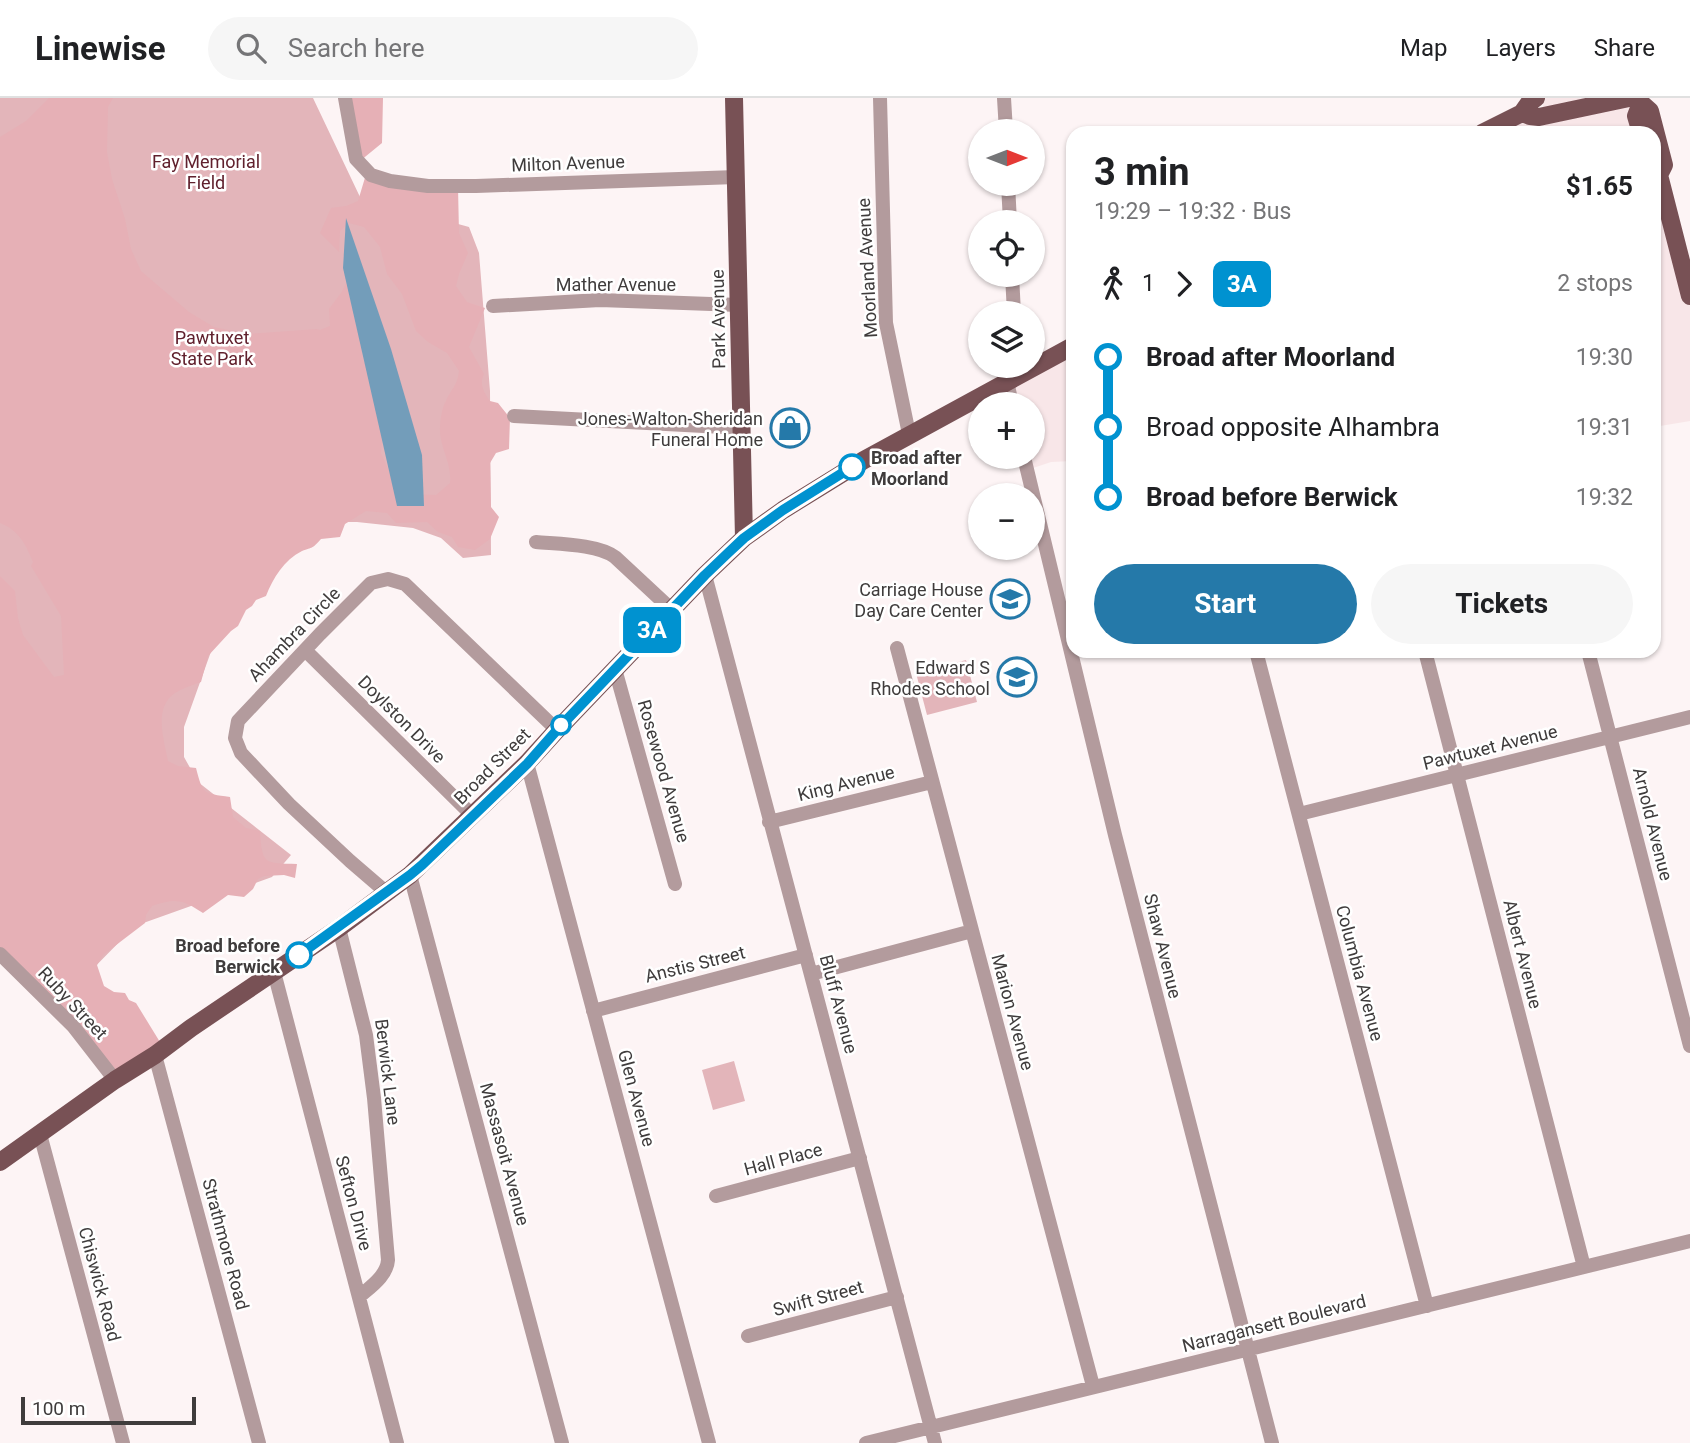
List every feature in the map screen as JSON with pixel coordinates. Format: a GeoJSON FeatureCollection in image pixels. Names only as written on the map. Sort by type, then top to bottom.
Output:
{"type":"FeatureCollection","features":[{"type":"Feature","properties":{"kind":"main road","name":"Park Avenue"},"geometry":{"type":"LineString","coordinates":[[734,98],[744,538]]}},
{"type":"Feature","properties":{"kind":"main road"},"geometry":{"type":"LineString","coordinates":[[1496,126],[1522,113],[1536,98]]}},
{"type":"Feature","properties":{"kind":"main road"},"geometry":{"type":"LineString","coordinates":[[1522,113],[1539,117],[1637,100]]}},
{"type":"Feature","properties":{"kind":"main road"},"geometry":{"type":"LineString","coordinates":[[1637,100],[1636,116],[1639,126]]}},
{"type":"Feature","properties":{"kind":"main road"},"geometry":{"type":"LineString","coordinates":[[1637,100],[1650,111],[1654,126]]}},
{"type":"Feature","properties":{"kind":"main road"},"geometry":{"type":"LineString","coordinates":[[1661,192],[1690,296]]}},
{"type":"Feature","properties":{"kind":"main road","name":"Broad Street"},"geometry":{"type":"LineString","coordinates":[[1045,359],[1066,349]]}},
{"type":"Feature","properties":{"kind":"main road","name":"Broad Street"},"geometry":{"type":"LineString","coordinates":[[0,1162],[338,928],[410,875],[527,764],[705,575],[744,538],[813,491],[1006,378]]}},
{"type":"Feature","properties":{"kind":"street","name":"Milton Avenue"},"geometry":{"type":"LineString","coordinates":[[345,98],[356,159],[371,175],[390,181],[428,186],[476,186],[736,177]]}},
{"type":"Feature","properties":{"kind":"street","name":"Moorland Avenue"},"geometry":{"type":"LineString","coordinates":[[880,98],[886,323],[909,434]]}},
{"type":"Feature","properties":{"kind":"street"},"geometry":{"type":"LineString","coordinates":[[1004,98],[1005,119]]}},
{"type":"Feature","properties":{"kind":"street","name":"Mather Avenue"},"geometry":{"type":"LineString","coordinates":[[493,306],[600,300],[739,305]]}},
{"type":"Feature","properties":{"kind":"street"},"geometry":{"type":"LineString","coordinates":[[514,416],[741,428]]}},
{"type":"Feature","properties":{"kind":"street","name":"Shaw Avenue"},"geometry":{"type":"LineString","coordinates":[[1027,469],[1066,632]]}},
{"type":"Feature","properties":{"kind":"street"},"geometry":{"type":"LineString","coordinates":[[536,542],[607,551],[672,610]]}},
{"type":"Feature","properties":{"kind":"street","name":"Bluff Avenue"},"geometry":{"type":"LineString","coordinates":[[705,575],[935,1443]]}},
{"type":"Feature","properties":{"kind":"street","name":"Ahambra Circle"},"geometry":{"type":"LineString","coordinates":[[386,892],[289,804],[241,753],[235,738],[238,721],[370,583],[384,579],[405,584],[557,730]]}},
{"type":"Feature","properties":{"kind":"street","name":"Marion Avenue"},"geometry":{"type":"LineString","coordinates":[[897,648],[1093,1387]]}},
{"type":"Feature","properties":{"kind":"street","name":"Doylston Drive"},"geometry":{"type":"LineString","coordinates":[[305,650],[473,816]]}},
{"type":"Feature","properties":{"kind":"street","name":"Shaw Avenue"},"geometry":{"type":"LineString","coordinates":[[1072,658],[1118,848],[1272,1443]]}},
{"type":"Feature","properties":{"kind":"street","name":"Columbia Avenue"},"geometry":{"type":"LineString","coordinates":[[1258,658],[1427,1306]]}},
{"type":"Feature","properties":{"kind":"street","name":"Albert Avenue"},"geometry":{"type":"LineString","coordinates":[[1427,658],[1584,1267]]}},
{"type":"Feature","properties":{"kind":"street","name":"Arnold Avenue"},"geometry":{"type":"LineString","coordinates":[[1590,658],[1690,1046]]}},
{"type":"Feature","properties":{"kind":"street","name":"Rosewood Avenue"},"geometry":{"type":"LineString","coordinates":[[615,669],[675,884]]}},
{"type":"Feature","properties":{"kind":"street","name":"Pawtuxet Avenue"},"geometry":{"type":"LineString","coordinates":[[1299,814],[1690,717]]}},
{"type":"Feature","properties":{"kind":"street","name":"Glen Avenue"},"geometry":{"type":"LineString","coordinates":[[527,764],[709,1443]]}},
{"type":"Feature","properties":{"kind":"street","name":"King Avenue"},"geometry":{"type":"LineString","coordinates":[[769,822],[932,782]]}},
{"type":"Feature","properties":{"kind":"street","name":"Massasoit Avenue"},"geometry":{"type":"LineString","coordinates":[[410,875],[562,1443]]}},
{"type":"Feature","properties":{"kind":"street","name":"Berwick Lane"},"geometry":{"type":"LineString","coordinates":[[338,928],[366,1035],[388,1260],[380,1279],[359,1297]]}},
{"type":"Feature","properties":{"kind":"street"},"geometry":{"type":"LineString","coordinates":[[811,974],[972,931]]}},
{"type":"Feature","properties":{"kind":"street","name":"Ruby Street"},"geometry":{"type":"LineString","coordinates":[[0,954],[73,1026],[115,1080]]}},
{"type":"Feature","properties":{"kind":"street","name":"Anstis Street"},"geometry":{"type":"LineString","coordinates":[[593,1011],[806,955]]}},
{"type":"Feature","properties":{"kind":"street","name":"Sefton Drive"},"geometry":{"type":"LineString","coordinates":[[274,972],[397,1443]]}},
{"type":"Feature","properties":{"kind":"street","name":"Strathmore Road"},"geometry":{"type":"LineString","coordinates":[[155,1055],[259,1443]]}},
{"type":"Feature","properties":{"kind":"street","name":"Chiswick Road"},"geometry":{"type":"LineString","coordinates":[[40,1134],[123,1443]]}},
{"type":"Feature","properties":{"kind":"street","name":"Hall Place"},"geometry":{"type":"LineString","coordinates":[[716,1196],[860,1158]]}},
{"type":"Feature","properties":{"kind":"street","name":"Narragansett Boulevard"},"geometry":{"type":"LineString","coordinates":[[866,1443],[1690,1241]]}},
{"type":"Feature","properties":{"kind":"street","name":"Swift Street"},"geometry":{"type":"LineString","coordinates":[[748,1336],[897,1297]]}},
{"type":"Feature","properties":{"kind":"shaded area"},"geometry":{"type":"Polygon","coordinates":[[[1545,98],[1646,98],[1652,126],[1509,126],[1541,114],[1545,98]]]}},
{"type":"Feature","properties":{"kind":"shaded area"},"geometry":{"type":"Polygon","coordinates":[[[1661,172],[1690,303],[1690,421],[1661,426],[1661,172]]]}},
{"type":"Feature","properties":{"kind":"shaded area"},"geometry":{"type":"Polygon","coordinates":[[[1066,351],[1066,461],[1045,464],[1045,392],[1011,392],[1010,387],[1024,378],[1045,378],[1045,365],[1066,351]]]}},
{"type":"Feature","properties":{"kind":"green space","name":"Pawtuxet State Park"},"geometry":{"type":"Polygon","coordinates":[[[0,98],[313,98],[360,197],[469,227],[479,253],[490,391],[491,555],[463,558],[441,538],[413,528],[357,522],[329,522],[307,537],[213,646],[184,727],[184,757],[198,782],[291,855],[272,877],[135,926],[75,987],[0,920],[0,98]]]}},
{"type":"Feature","properties":{"kind":"green space","name":"Pawtuxet State Park"},"geometry":{"type":"Polygon","coordinates":[[[49,98],[113,98],[108,107],[107,152],[131,249],[141,271],[189,312],[214,327],[247,334],[320,330],[330,326],[329,309],[346,283],[360,317],[362,356],[384,423],[381,453],[392,478],[408,494],[436,495],[450,483],[449,468],[441,442],[440,421],[443,407],[456,384],[459,371],[447,353],[416,331],[402,294],[387,274],[380,247],[364,227],[349,223],[340,231],[339,252],[320,233],[331,208],[358,201],[367,171],[458,187],[459,233],[468,253],[456,286],[467,302],[485,308],[469,347],[484,374],[482,385],[486,395],[490,401],[498,403],[510,418],[509,449],[496,453],[490,463],[491,507],[499,517],[490,539],[475,550],[458,547],[452,537],[438,532],[427,522],[396,523],[387,513],[366,511],[345,524],[340,537],[321,539],[290,559],[276,576],[266,596],[256,600],[246,610],[238,626],[208,656],[201,682],[178,691],[168,699],[162,715],[162,724],[168,761],[178,766],[196,768],[200,783],[206,791],[230,797],[233,817],[246,828],[260,831],[262,850],[267,860],[297,864],[295,878],[284,875],[264,876],[258,879],[253,889],[244,897],[228,895],[203,913],[179,901],[152,906],[146,915],[145,923],[103,955],[97,965],[104,986],[114,992],[125,993],[129,1000],[136,1003],[163,1047],[119,1079],[0,953],[0,576],[15,591],[23,635],[54,677],[64,675],[61,616],[31,566],[33,562],[24,544],[17,534],[0,523],[0,137],[26,121],[49,98]]]}},
{"type":"Feature","properties":{"kind":"green space"},"geometry":{"type":"Polygon","coordinates":[[[345,98],[383,98],[382,143],[360,161],[345,98]]]}},
{"type":"Feature","properties":{"kind":"green space"},"geometry":{"type":"Polygon","coordinates":[[[966,660],[977,702],[927,715],[916,673],[966,660]]]}},
{"type":"Feature","properties":{"kind":"green space"},"geometry":{"type":"Polygon","coordinates":[[[734,1061],[745,1101],[713,1110],[702,1070],[734,1061]]]}},
{"type":"Feature","properties":{"kind":"water"},"geometry":{"type":"Polygon","coordinates":[[[346,218],[391,349],[422,455],[424,506],[397,506],[343,268],[346,218]]]}},
{"type":"Feature","properties":{"kind":"bus line","name":"3A"},"geometry":{"type":"LineString","coordinates":[[299,955],[422,865],[527,764],[705,575],[744,538],[852,467]]}},
{"type":"Feature","properties":{"kind":"place","name":"Jones-Walton-Sheridan Funeral Home"},"geometry":{"type":"Point","coordinates":[790,428]}},
{"type":"Feature","properties":{"kind":"place","name":"Broad after Moorland"},"geometry":{"type":"Point","coordinates":[852,467]}},
{"type":"Feature","properties":{"kind":"place","name":"Carriage House Day Care Center"},"geometry":{"type":"Point","coordinates":[1010,599]}},
{"type":"Feature","properties":{"kind":"place","name":"Edward S Rhodes School"},"geometry":{"type":"Point","coordinates":[1017,677]}},
{"type":"Feature","properties":{"kind":"place","name":"Broad before Berwick"},"geometry":{"type":"Point","coordinates":[299,955]}},
{"type":"Feature","properties":{"kind":"park label","name":"Fay Memorial Field"},"geometry":{"type":"Point","coordinates":[206,171]}}]}
